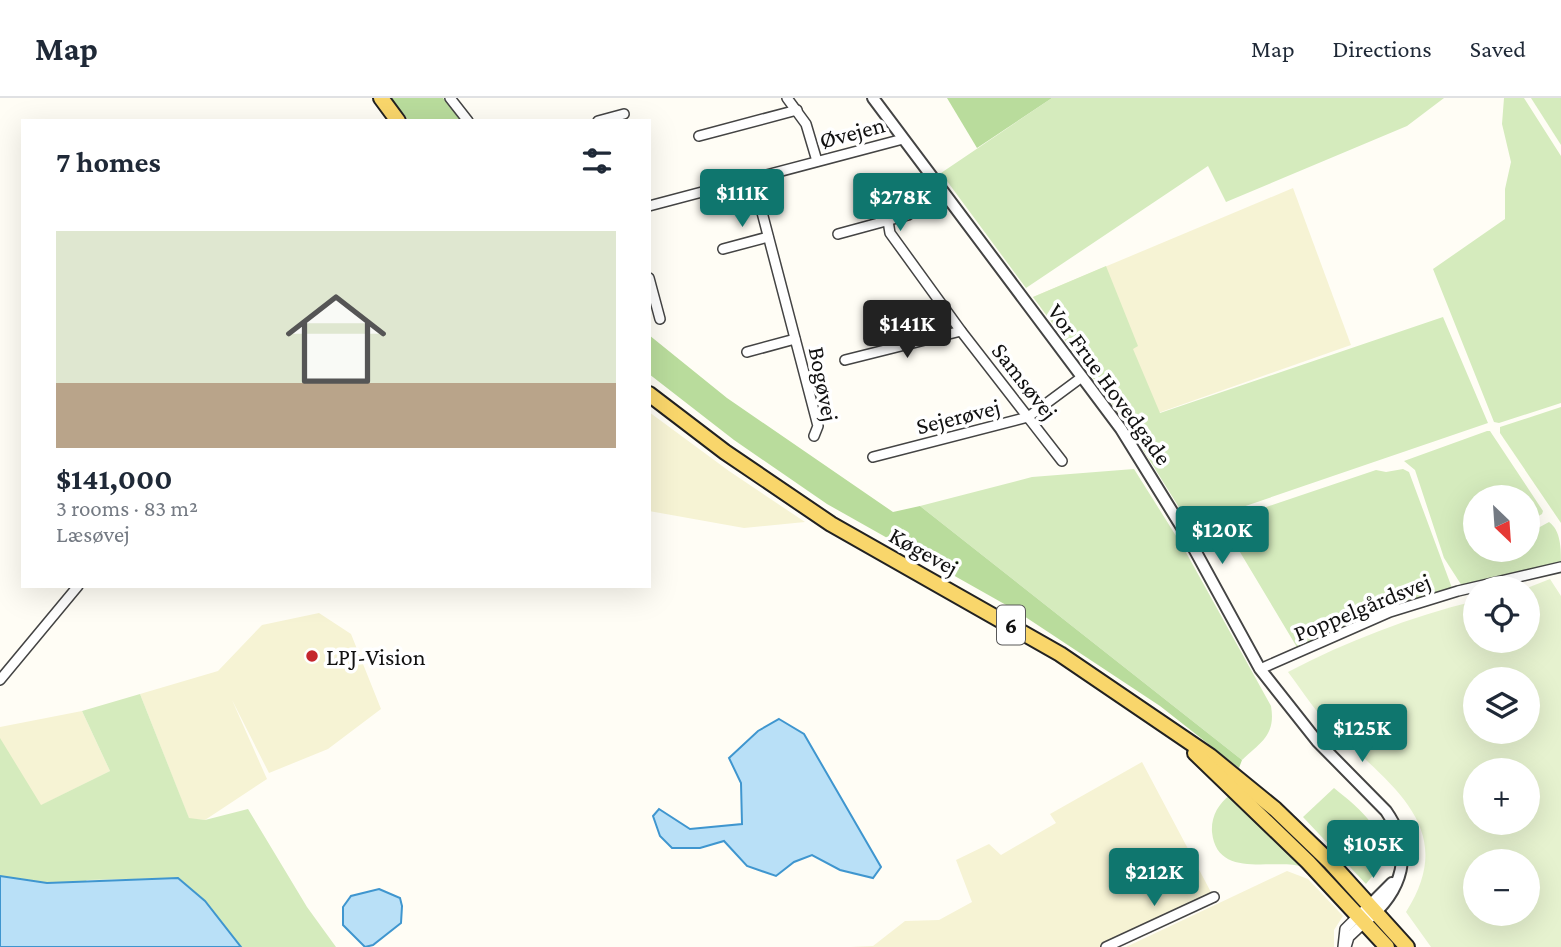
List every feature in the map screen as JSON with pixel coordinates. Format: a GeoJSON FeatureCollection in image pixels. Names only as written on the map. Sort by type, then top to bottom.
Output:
{"type":"FeatureCollection","features":[{"type":"Feature","properties":{"kind":"main road"},"geometry":{"type":"LineString","coordinates":[[371,98],[386,119]]}},
{"type":"Feature","properties":{"kind":"main road"},"geometry":{"type":"LineString","coordinates":[[381,98],[397,119]]}},
{"type":"Feature","properties":{"kind":"main road","name":"Køgevej"},"geometry":{"type":"LineString","coordinates":[[651,396],[725,452],[831,524],[1060,654],[1210,756],[1275,809],[1331,863],[1368,914],[1387,947]]}},
{"type":"Feature","properties":{"kind":"main road","name":"Køgevej"},"geometry":{"type":"LineString","coordinates":[[1368,914],[1407,947]]}},
{"type":"Feature","properties":{"kind":"street"},"geometry":{"type":"LineString","coordinates":[[450,98],[466,119]]}},
{"type":"Feature","properties":{"kind":"street"},"geometry":{"type":"LineString","coordinates":[[787,98],[797,110],[810,135],[817,161]]}},
{"type":"Feature","properties":{"kind":"street","name":"Vor Frue Hovedgade"},"geometry":{"type":"LineString","coordinates":[[873,98],[1121,429],[1186,534],[1260,669],[1317,741],[1394,822],[1403,848],[1399,875],[1368,914]]}},
{"type":"Feature","properties":{"kind":"street"},"geometry":{"type":"LineString","coordinates":[[699,136],[797,110]]}},
{"type":"Feature","properties":{"kind":"street"},"geometry":{"type":"LineString","coordinates":[[605,119],[624,114]]}},
{"type":"Feature","properties":{"kind":"street","name":"Øvejen"},"geometry":{"type":"LineString","coordinates":[[651,205],[903,139]]}},
{"type":"Feature","properties":{"kind":"street","name":"Bogøvej"},"geometry":{"type":"LineString","coordinates":[[753,178],[818,426],[814,436]]}},
{"type":"Feature","properties":{"kind":"street"},"geometry":{"type":"LineString","coordinates":[[838,234],[908,215],[943,191]]}},
{"type":"Feature","properties":{"kind":"street","name":"Samsøvej"},"geometry":{"type":"LineString","coordinates":[[888,221],[890,233],[961,331],[1062,461]]}},
{"type":"Feature","properties":{"kind":"street"},"geometry":{"type":"LineString","coordinates":[[723,249],[768,237]]}},
{"type":"Feature","properties":{"kind":"street"},"geometry":{"type":"LineString","coordinates":[[651,285],[660,319]]}},
{"type":"Feature","properties":{"kind":"street"},"geometry":{"type":"LineString","coordinates":[[845,360],[961,331]]}},
{"type":"Feature","properties":{"kind":"street","name":"Bogøvej"},"geometry":{"type":"LineString","coordinates":[[747,352],[795,339]]}},
{"type":"Feature","properties":{"kind":"street","name":"Sejerøvej"},"geometry":{"type":"LineString","coordinates":[[873,457],[1028,417],[1082,377]]}},
{"type":"Feature","properties":{"kind":"street","name":"Poppelgårdsvej"},"geometry":{"type":"LineString","coordinates":[[1260,669],[1390,612],[1458,591],[1561,567]]}},
{"type":"Feature","properties":{"kind":"street"},"geometry":{"type":"LineString","coordinates":[[0,680],[76,588]]}},
{"type":"Feature","properties":{"kind":"street"},"geometry":{"type":"LineString","coordinates":[[1106,947],[1214,897]]}},
{"type":"Feature","properties":{"kind":"street"},"geometry":{"type":"LineString","coordinates":[[1345,947],[1349,937],[1368,914]]}},
{"type":"Feature","properties":{"kind":"shaded area"},"geometry":{"type":"Polygon","coordinates":[[[1293,188],[1351,345],[1127,424],[1033,297],[1293,188]]]}},
{"type":"Feature","properties":{"kind":"shaded area"},"geometry":{"type":"Polygon","coordinates":[[[651,413],[805,522],[744,528],[651,511],[651,413]]]}},
{"type":"Feature","properties":{"kind":"shaded area"},"geometry":{"type":"Polygon","coordinates":[[[319,613],[351,634],[381,709],[328,749],[269,773],[232,700],[267,779],[205,820],[189,819],[140,694],[218,671],[262,625],[319,613]]]}},
{"type":"Feature","properties":{"kind":"shaded area"},"geometry":{"type":"Polygon","coordinates":[[[82,711],[110,771],[32,810],[0,753],[0,727],[82,711]]]}},
{"type":"Feature","properties":{"kind":"shaded area"},"geometry":{"type":"Polygon","coordinates":[[[1142,762],[1213,896],[1103,947],[850,947],[873,946],[905,921],[939,920],[972,902],[956,860],[989,844],[1001,855],[1056,823],[1050,814],[1142,762]]]}},
{"type":"Feature","properties":{"kind":"shaded area"},"geometry":{"type":"Polygon","coordinates":[[[1287,871],[1308,879],[1343,916],[1334,930],[1334,947],[1126,947],[1287,871]]]}},
{"type":"Feature","properties":{"kind":"green space"},"geometry":{"type":"Polygon","coordinates":[[[391,98],[443,98],[459,119],[407,119],[391,98]]]}},
{"type":"Feature","properties":{"kind":"green space"},"geometry":{"type":"Polygon","coordinates":[[[947,98],[1052,98],[977,148],[947,98]]]}},
{"type":"Feature","properties":{"kind":"green space"},"geometry":{"type":"Polygon","coordinates":[[[1052,98],[1444,98],[1407,126],[1226,202],[1208,166],[1026,288],[941,173],[1052,98]]]}},
{"type":"Feature","properties":{"kind":"green space"},"geometry":{"type":"Polygon","coordinates":[[[1504,98],[1524,98],[1561,156],[1561,403],[1499,423],[1494,422],[1433,269],[1505,219],[1505,189],[1511,162],[1502,124],[1504,98]]]}},
{"type":"Feature","properties":{"kind":"green space"},"geometry":{"type":"Polygon","coordinates":[[[1531,98],[1561,98],[1561,145],[1531,98]]]}},
{"type":"Feature","properties":{"kind":"green space"},"geometry":{"type":"Polygon","coordinates":[[[1106,266],[1138,346],[1133,349],[1160,413],[1443,317],[1488,423],[1190,525],[1127,424],[1033,297],[1106,266]]]}},
{"type":"Feature","properties":{"kind":"green space"},"geometry":{"type":"Polygon","coordinates":[[[651,337],[727,398],[893,512],[920,506],[1242,760],[1239,768],[1160,706],[1015,610],[827,504],[734,440],[651,376],[651,337]]]}},
{"type":"Feature","properties":{"kind":"green space"},"geometry":{"type":"Polygon","coordinates":[[[1561,407],[1561,523],[1540,492],[1540,485],[1535,485],[1500,433],[1500,427],[1561,407]]]}},
{"type":"Feature","properties":{"kind":"green space"},"geometry":{"type":"Polygon","coordinates":[[[1490,431],[1526,485],[1463,485],[1463,562],[1540,562],[1540,527],[1549,522],[1558,535],[1561,564],[1507,576],[1463,576],[1462,586],[1444,558],[1415,470],[1404,461],[1490,431]]]}},
{"type":"Feature","properties":{"kind":"green space"},"geometry":{"type":"Polygon","coordinates":[[[1134,469],[1183,547],[1271,706],[1271,724],[1266,737],[1242,760],[920,506],[1032,477],[1134,469]]]}},
{"type":"Feature","properties":{"kind":"green space"},"geometry":{"type":"Polygon","coordinates":[[[1403,469],[1409,472],[1452,588],[1388,608],[1298,649],[1222,522],[1376,470],[1386,472],[1403,469]]]}},
{"type":"Feature","properties":{"kind":"green space"},"geometry":{"type":"Polygon","coordinates":[[[1550,579],[1561,596],[1561,947],[1431,947],[1406,912],[1421,882],[1425,856],[1422,832],[1411,810],[1377,770],[1322,717],[1288,672],[1333,650],[1427,614],[1463,604],[1463,653],[1540,653],[1540,583],[1550,579]]]}},
{"type":"Feature","properties":{"kind":"green space"},"geometry":{"type":"Polygon","coordinates":[[[140,694],[189,818],[205,820],[248,809],[307,907],[336,947],[241,947],[205,901],[178,878],[87,880],[0,947],[0,738],[41,805],[110,771],[82,711],[140,694]]]}},
{"type":"Feature","properties":{"kind":"green space"},"geometry":{"type":"Polygon","coordinates":[[[1334,788],[1368,819],[1379,838],[1382,860],[1366,884],[1303,817],[1334,788]]]}},
{"type":"Feature","properties":{"kind":"green space"},"geometry":{"type":"Polygon","coordinates":[[[1230,795],[1304,867],[1249,864],[1224,857],[1216,847],[1212,826],[1216,811],[1230,795]]]}},
{"type":"Feature","properties":{"kind":"water"},"geometry":{"type":"Polygon","coordinates":[[[779,719],[804,734],[881,867],[873,878],[840,870],[812,855],[794,862],[776,876],[747,866],[724,841],[700,848],[672,848],[660,836],[653,816],[659,809],[690,829],[742,824],[741,783],[729,758],[758,731],[779,719]]]}},
{"type":"Feature","properties":{"kind":"water"},"geometry":{"type":"Polygon","coordinates":[[[0,876],[47,883],[178,878],[205,901],[241,947],[0,947],[0,876]]]}},
{"type":"Feature","properties":{"kind":"water"},"geometry":{"type":"Polygon","coordinates":[[[379,889],[400,898],[401,923],[373,945],[365,947],[343,925],[343,907],[351,896],[379,889]]]}},
{"type":"Feature","properties":{"kind":"place","name":"LPJ-Vision"},"geometry":{"type":"Point","coordinates":[312,656]}}]}
